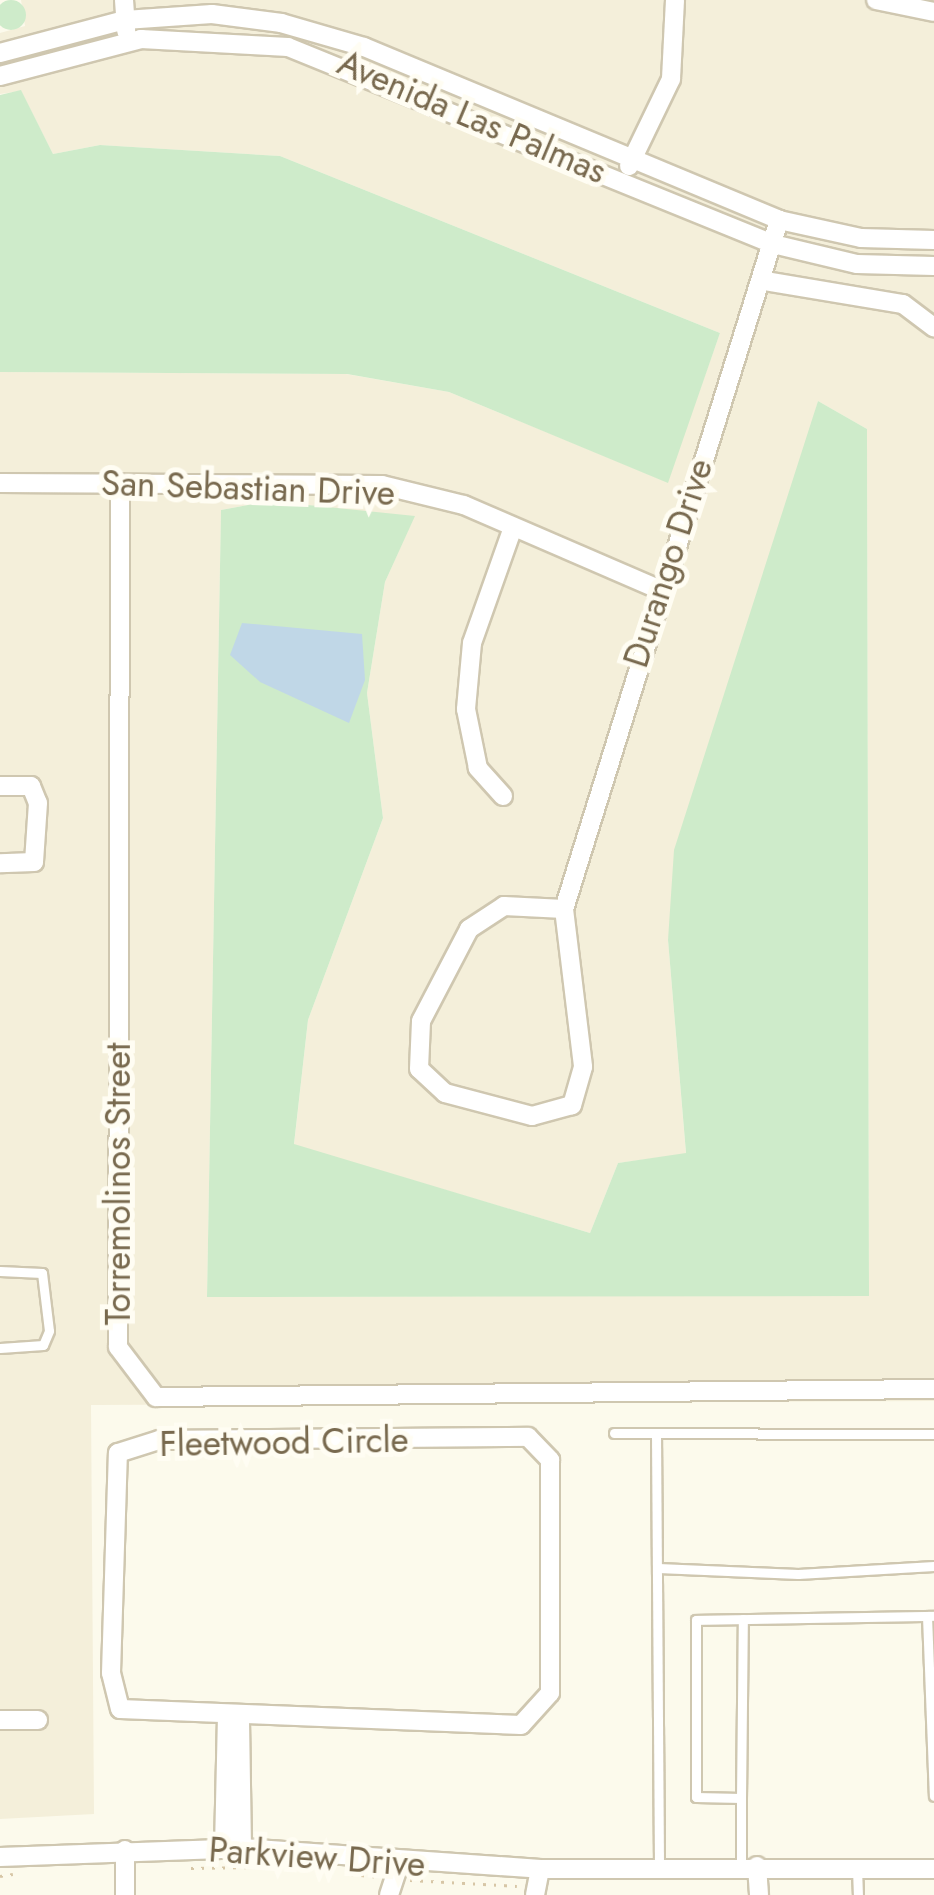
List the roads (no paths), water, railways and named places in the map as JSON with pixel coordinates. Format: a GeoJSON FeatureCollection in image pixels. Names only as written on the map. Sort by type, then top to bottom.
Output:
{"type":"FeatureCollection","features":[{"type":"Feature","properties":{"kind":"street"},"geometry":{"type":"LineString","coordinates":[[124,0],[128,42]]}},
{"type":"Feature","properties":{"kind":"street"},"geometry":{"type":"LineString","coordinates":[[622,180],[671,79],[676,0]]}},
{"type":"Feature","properties":{"kind":"street"},"geometry":{"type":"LineString","coordinates":[[876,0],[934,12]]}},
{"type":"Feature","properties":{"kind":"street","name":"Avenida Las Palmas"},"geometry":{"type":"LineString","coordinates":[[0,52],[125,20],[212,14],[281,23],[364,47],[779,220],[861,238],[932,240]]}},
{"type":"Feature","properties":{"kind":"street","name":"Avenida Las Palmas"},"geometry":{"type":"LineString","coordinates":[[0,76],[128,42],[240,39],[309,52],[773,244],[827,260],[932,266]]}},
{"type":"Feature","properties":{"kind":"street","name":"Durango Drive"},"geometry":{"type":"LineString","coordinates":[[564,909],[658,589],[764,281],[779,220]]}},
{"type":"Feature","properties":{"kind":"street"},"geometry":{"type":"LineString","coordinates":[[932,240],[932,266]]}},
{"type":"Feature","properties":{"kind":"street"},"geometry":{"type":"LineString","coordinates":[[764,281],[903,304],[934,328]]}},
{"type":"Feature","properties":{"kind":"street","name":"San Sebastian Drive"},"geometry":{"type":"LineString","coordinates":[[0,483],[382,485],[464,506],[511,532],[658,589]]}},
{"type":"Feature","properties":{"kind":"street","name":"Torremolinos Street"},"geometry":{"type":"LineString","coordinates":[[120,483],[118,1346],[156,1396],[932,1390]]}},
{"type":"Feature","properties":{"kind":"street"},"geometry":{"type":"LineString","coordinates":[[502,796],[478,768],[466,709],[472,644],[511,532]]}},
{"type":"Feature","properties":{"kind":"street"},"geometry":{"type":"LineString","coordinates":[[0,786],[31,786],[38,803],[34,862],[0,863]]}},
{"type":"Feature","properties":{"kind":"street"},"geometry":{"type":"LineString","coordinates":[[504,906],[564,909],[582,1066],[572,1106],[532,1116],[446,1093],[419,1069],[421,1021],[469,928],[504,906]]}},
{"type":"Feature","properties":{"kind":"street","name":"Fleetwood Circle"},"geometry":{"type":"LineString","coordinates":[[528,1437],[550,1460],[550,1694],[521,1725],[233,1721],[120,1710],[111,1673],[118,1453],[158,1440],[528,1437]]}},
{"type":"Feature","properties":{"kind":"street"},"geometry":{"type":"LineString","coordinates":[[0,1720],[38,1720]]}},
{"type":"Feature","properties":{"kind":"street"},"geometry":{"type":"LineString","coordinates":[[233,1721],[233,1848]]}},
{"type":"Feature","properties":{"kind":"street","name":"Parkview Drive"},"geometry":{"type":"LineString","coordinates":[[0,1857],[233,1848],[400,1862],[540,1868],[934,1869]]}},
{"type":"Feature","properties":{"kind":"street"},"geometry":{"type":"LineString","coordinates":[[124,1895],[125,1850]]}},
{"type":"Feature","properties":{"kind":"street"},"geometry":{"type":"LineString","coordinates":[[389,1895],[400,1862]]}},
{"type":"Feature","properties":{"kind":"street"},"geometry":{"type":"LineString","coordinates":[[749,1866],[759,1895]]}},
{"type":"Feature","properties":{"kind":"street"},"geometry":{"type":"LineString","coordinates":[[535,1895],[540,1868]]}},
{"type":"Feature","properties":{"kind":"lane"},"geometry":{"type":"LineString","coordinates":[[0,1271],[42,1272],[48,1331],[43,1345],[0,1348]]}},
{"type":"Feature","properties":{"kind":"lane"},"geometry":{"type":"LineString","coordinates":[[614,1433],[934,1434]]}},
{"type":"Feature","properties":{"kind":"lane"},"geometry":{"type":"LineString","coordinates":[[656,1434],[659,1867]]}},
{"type":"Feature","properties":{"kind":"lane"},"geometry":{"type":"LineString","coordinates":[[658,1568],[798,1574],[934,1566]]}},
{"type":"Feature","properties":{"kind":"lane"},"geometry":{"type":"LineString","coordinates":[[741,1798],[696,1797],[696,1620],[930,1616],[934,1796]]}},
{"type":"Feature","properties":{"kind":"lane"},"geometry":{"type":"LineString","coordinates":[[743,1619],[741,1798],[749,1866]]}},
{"type":"Feature","properties":{"kind":"lane"},"geometry":{"type":"LineString","coordinates":[[857,1868],[858,1895]]}},
{"type":"Feature","properties":{"kind":"water"},"geometry":{"type":"Polygon","coordinates":[[[242,623],[362,634],[365,680],[349,723],[260,682],[230,655],[242,623]]]}}]}
